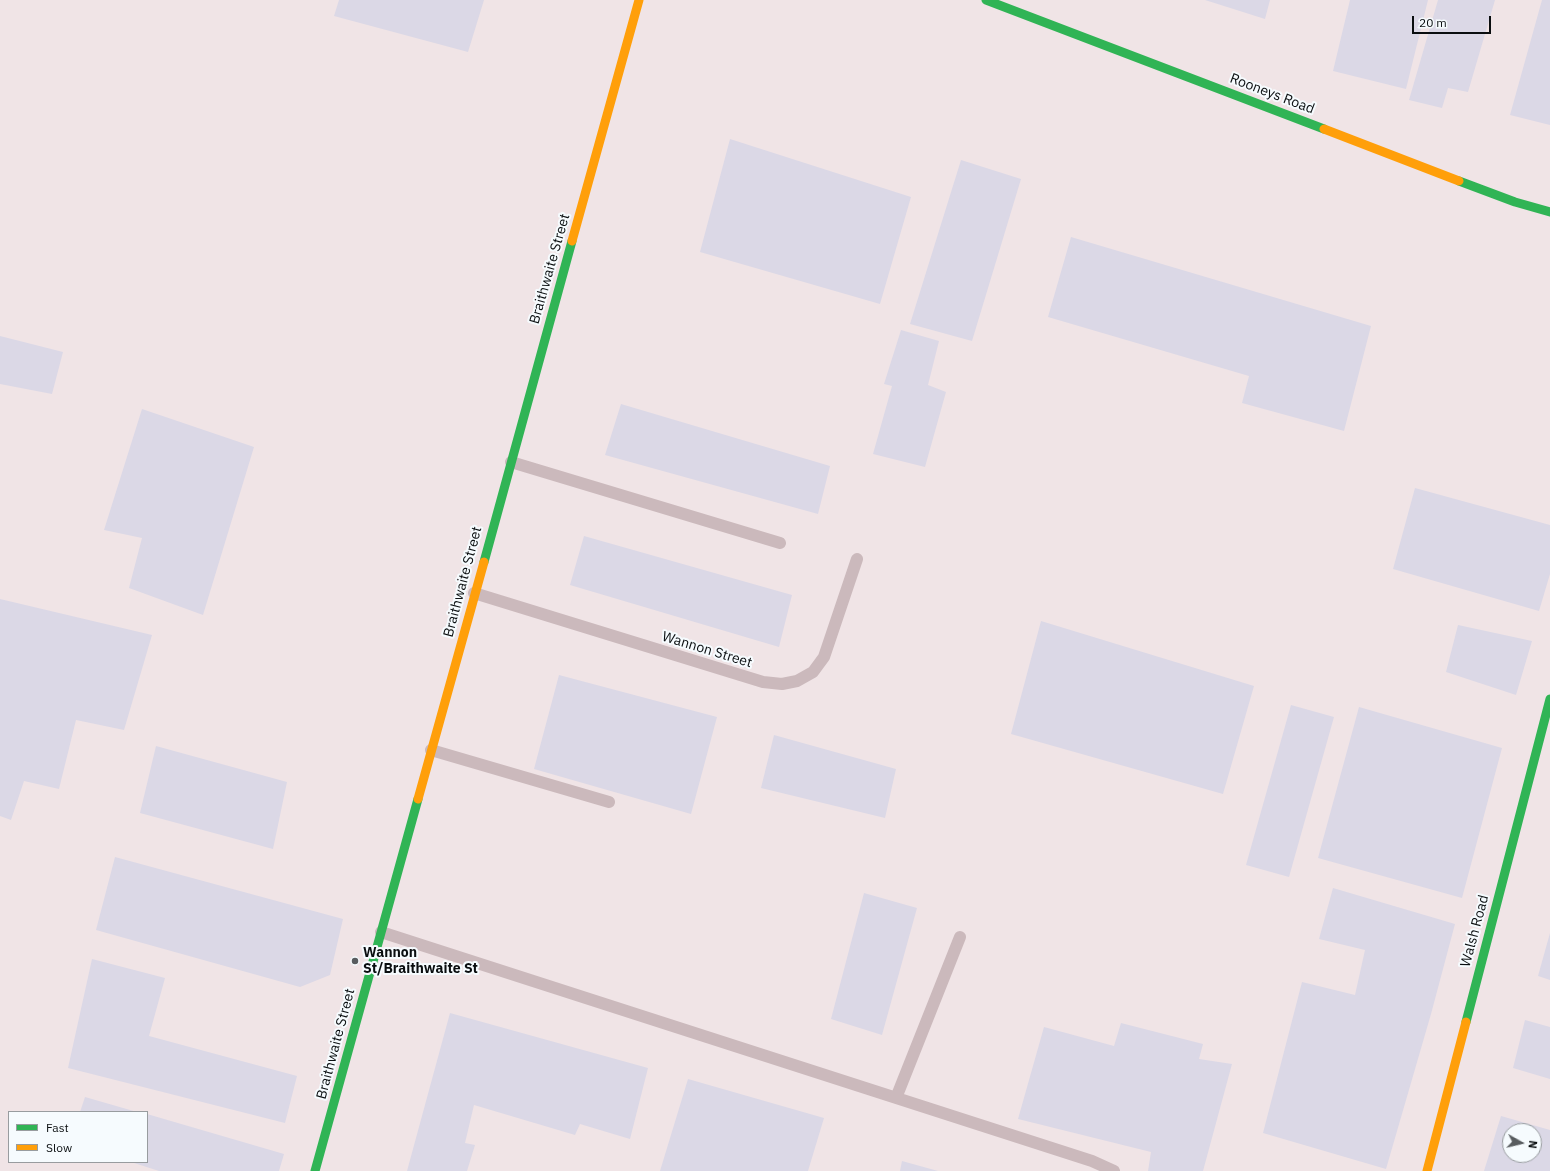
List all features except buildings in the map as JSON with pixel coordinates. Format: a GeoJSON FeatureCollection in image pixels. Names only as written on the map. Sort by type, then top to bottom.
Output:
{"type":"FeatureCollection","features":[{"type":"Feature","properties":{"kind":"street","name":"Braithwaite Street"},"geometry":{"type":"LineString","coordinates":[[315,1171],[639,0]]}},
{"type":"Feature","properties":{"kind":"street","name":"Rooneys Road"},"geometry":{"type":"LineString","coordinates":[[986,0],[1515,202],[1550,212]]}},
{"type":"Feature","properties":{"kind":"street","name":"Walsh Road"},"geometry":{"type":"LineString","coordinates":[[1427,1171],[1550,698]]}},
{"type":"Feature","properties":{"kind":"lane"},"geometry":{"type":"LineString","coordinates":[[511,462],[780,543]]}},
{"type":"Feature","properties":{"kind":"lane","name":"Wannon Street"},"geometry":{"type":"LineString","coordinates":[[474,593],[763,682],[782,684],[797,681],[813,672],[824,657],[858,559]]}},
{"type":"Feature","properties":{"kind":"lane"},"geometry":{"type":"LineString","coordinates":[[431,750],[609,802]]}},
{"type":"Feature","properties":{"kind":"lane"},"geometry":{"type":"LineString","coordinates":[[381,932],[1108,1167],[1114,1171]]}},
{"type":"Feature","properties":{"kind":"lane"},"geometry":{"type":"LineString","coordinates":[[896,1098],[960,937]]}},
{"type":"Feature","properties":{"kind":"shaded area"},"geometry":{"type":"Polygon","coordinates":[[[0,0],[1550,0],[1550,1171],[0,1171],[0,0]]]}},
{"type":"Feature","properties":{"kind":"traffic: fast"},"geometry":{"type":"LineString","coordinates":[[986,0],[1324,129]]}},
{"type":"Feature","properties":{"kind":"traffic: fast"},"geometry":{"type":"LineString","coordinates":[[1459,181],[1515,202],[1550,212]]}},
{"type":"Feature","properties":{"kind":"traffic: fast"},"geometry":{"type":"LineString","coordinates":[[484,562],[572,241]]}},
{"type":"Feature","properties":{"kind":"traffic: fast"},"geometry":{"type":"LineString","coordinates":[[1466,1022],[1550,699]]}},
{"type":"Feature","properties":{"kind":"traffic: fast"},"geometry":{"type":"LineString","coordinates":[[315,1171],[418,799]]}},
{"type":"Feature","properties":{"kind":"traffic: slow"},"geometry":{"type":"LineString","coordinates":[[572,241],[639,0]]}},
{"type":"Feature","properties":{"kind":"traffic: slow"},"geometry":{"type":"LineString","coordinates":[[1324,129],[1459,181]]}},
{"type":"Feature","properties":{"kind":"traffic: slow"},"geometry":{"type":"LineString","coordinates":[[418,799],[484,562]]}},
{"type":"Feature","properties":{"kind":"traffic: slow"},"geometry":{"type":"LineString","coordinates":[[1427,1171],[1466,1022]]}},
{"type":"Feature","properties":{"kind":"place","name":"Wannon St/Braithwaite St"},"geometry":{"type":"Point","coordinates":[355,961]}}]}
